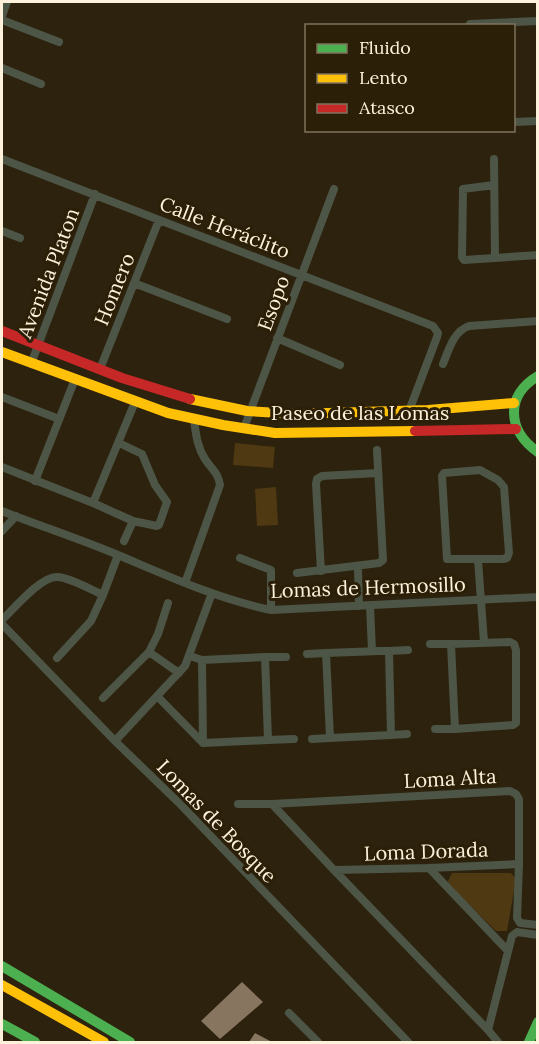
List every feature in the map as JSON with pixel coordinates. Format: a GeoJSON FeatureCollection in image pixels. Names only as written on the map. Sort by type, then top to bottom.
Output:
{"type":"FeatureCollection","features":[{"type":"Feature","properties":{"kind":"main road","name":"Paseo de las Lomas"},"geometry":{"type":"LineString","coordinates":[[2,331],[174,396],[249,411],[283,414],[391,412],[457,409],[514,403]]}},
{"type":"Feature","properties":{"kind":"main road","name":"Paseo de las Lomas"},"geometry":{"type":"LineString","coordinates":[[2,352],[135,402],[194,420],[244,428],[295,433],[516,429]]}},
{"type":"Feature","properties":{"kind":"main road"},"geometry":{"type":"LineString","coordinates":[[537,376],[521,389],[514,403],[513,412],[516,429],[523,442],[537,452]]}},
{"type":"Feature","properties":{"kind":"main road"},"geometry":{"type":"LineString","coordinates":[[391,412],[393,431]]}},
{"type":"Feature","properties":{"kind":"main road"},"geometry":{"type":"LineString","coordinates":[[3,966],[130,1042]]}},
{"type":"Feature","properties":{"kind":"main road"},"geometry":{"type":"LineString","coordinates":[[2,985],[104,1042]]}},
{"type":"Feature","properties":{"kind":"main road"},"geometry":{"type":"LineString","coordinates":[[529,1042],[537,1022]]}},
{"type":"Feature","properties":{"kind":"main road"},"geometry":{"type":"LineString","coordinates":[[2,1024],[35,1042]]}},
{"type":"Feature","properties":{"kind":"street"},"geometry":{"type":"LineString","coordinates":[[7,2],[2,18],[59,42]]}},
{"type":"Feature","properties":{"kind":"street"},"geometry":{"type":"LineString","coordinates":[[470,24],[537,21]]}},
{"type":"Feature","properties":{"kind":"street"},"geometry":{"type":"LineString","coordinates":[[2,68],[41,84]]}},
{"type":"Feature","properties":{"kind":"street"},"geometry":{"type":"LineString","coordinates":[[515,122],[537,121]]}},
{"type":"Feature","properties":{"kind":"street","name":"Calle Heráclito"},"geometry":{"type":"LineString","coordinates":[[2,159],[433,326],[437,337],[409,411]]}},
{"type":"Feature","properties":{"kind":"street"},"geometry":{"type":"LineString","coordinates":[[494,159],[495,258]]}},
{"type":"Feature","properties":{"kind":"street"},"geometry":{"type":"LineString","coordinates":[[494,185],[463,189],[462,256],[464,260],[537,255]]}},
{"type":"Feature","properties":{"kind":"street","name":"Esopo"},"geometry":{"type":"LineString","coordinates":[[244,428],[334,189]]}},
{"type":"Feature","properties":{"kind":"street","name":"Avenida Platon"},"geometry":{"type":"LineString","coordinates":[[31,364],[95,194]]}},
{"type":"Feature","properties":{"kind":"street","name":"Homero"},"geometry":{"type":"LineString","coordinates":[[100,369],[159,220]]}},
{"type":"Feature","properties":{"kind":"street"},"geometry":{"type":"LineString","coordinates":[[2,231],[20,238]]}},
{"type":"Feature","properties":{"kind":"street"},"geometry":{"type":"LineString","coordinates":[[134,284],[227,319]]}},
{"type":"Feature","properties":{"kind":"street"},"geometry":{"type":"LineString","coordinates":[[443,363],[450,346],[462,328],[537,322]]}},
{"type":"Feature","properties":{"kind":"street"},"geometry":{"type":"LineString","coordinates":[[277,338],[340,365]]}},
{"type":"Feature","properties":{"kind":"street"},"geometry":{"type":"LineString","coordinates":[[35,481],[75,379]]}},
{"type":"Feature","properties":{"kind":"street"},"geometry":{"type":"LineString","coordinates":[[2,397],[59,419]]}},
{"type":"Feature","properties":{"kind":"street"},"geometry":{"type":"LineString","coordinates":[[93,503],[135,402]]}},
{"type":"Feature","properties":{"kind":"street"},"geometry":{"type":"LineString","coordinates":[[185,583],[220,485],[218,475],[204,458],[198,446],[194,420]]}},
{"type":"Feature","properties":{"kind":"street"},"geometry":{"type":"LineString","coordinates":[[2,467],[133,520],[157,526],[167,502],[155,485],[142,454],[118,443]]}},
{"type":"Feature","properties":{"kind":"street"},"geometry":{"type":"LineString","coordinates":[[297,573],[358,567],[379,563],[383,560],[377,450]]}},
{"type":"Feature","properties":{"kind":"street"},"geometry":{"type":"LineString","coordinates":[[480,470],[498,480],[504,487],[509,553],[507,558],[503,559],[478,560],[447,559],[442,476],[444,473],[480,470]]}},
{"type":"Feature","properties":{"kind":"street"},"geometry":{"type":"LineString","coordinates":[[321,571],[317,478],[378,473]]}},
{"type":"Feature","properties":{"kind":"street","name":"Lomas de Hermosillo"},"geometry":{"type":"LineString","coordinates":[[2,511],[185,583],[248,605],[271,610],[537,597]]}},
{"type":"Feature","properties":{"kind":"street"},"geometry":{"type":"LineString","coordinates":[[2,531],[16,516]]}},
{"type":"Feature","properties":{"kind":"street"},"geometry":{"type":"LineString","coordinates":[[124,541],[133,520]]}},
{"type":"Feature","properties":{"kind":"street"},"geometry":{"type":"LineString","coordinates":[[57,658],[91,621],[104,595],[118,555]]}},
{"type":"Feature","properties":{"kind":"street"},"geometry":{"type":"LineString","coordinates":[[240,558],[271,570],[271,610]]}},
{"type":"Feature","properties":{"kind":"street"},"geometry":{"type":"LineString","coordinates":[[478,560],[484,642]]}},
{"type":"Feature","properties":{"kind":"street"},"geometry":{"type":"LineString","coordinates":[[358,567],[359,606]]}},
{"type":"Feature","properties":{"kind":"street"},"geometry":{"type":"LineString","coordinates":[[2,622],[36,587],[52,578],[63,578],[104,595]]}},
{"type":"Feature","properties":{"kind":"street"},"geometry":{"type":"LineString","coordinates":[[115,741],[179,674],[190,656],[212,592]]}},
{"type":"Feature","properties":{"kind":"street"},"geometry":{"type":"LineString","coordinates":[[103,698],[149,652],[158,634],[168,603]]}},
{"type":"Feature","properties":{"kind":"street"},"geometry":{"type":"LineString","coordinates":[[370,606],[372,651]]}},
{"type":"Feature","properties":{"kind":"street","name":"Lomas de Bosque"},"geometry":{"type":"LineString","coordinates":[[2,622],[408,1042]]}},
{"type":"Feature","properties":{"kind":"street"},"geometry":{"type":"LineString","coordinates":[[430,644],[484,642],[514,644],[516,723],[435,729]]}},
{"type":"Feature","properties":{"kind":"street"},"geometry":{"type":"LineString","coordinates":[[451,644],[455,729]]}},
{"type":"Feature","properties":{"kind":"street"},"geometry":{"type":"LineString","coordinates":[[308,654],[408,650]]}},
{"type":"Feature","properties":{"kind":"street"},"geometry":{"type":"LineString","coordinates":[[390,651],[391,735]]}},
{"type":"Feature","properties":{"kind":"street"},"geometry":{"type":"LineString","coordinates":[[149,652],[179,674]]}},
{"type":"Feature","properties":{"kind":"street"},"geometry":{"type":"LineString","coordinates":[[326,653],[330,738]]}},
{"type":"Feature","properties":{"kind":"street"},"geometry":{"type":"LineString","coordinates":[[190,656],[202,660],[286,657]]}},
{"type":"Feature","properties":{"kind":"street"},"geometry":{"type":"LineString","coordinates":[[265,657],[268,740]]}},
{"type":"Feature","properties":{"kind":"street"},"geometry":{"type":"LineString","coordinates":[[202,660],[203,743]]}},
{"type":"Feature","properties":{"kind":"street"},"geometry":{"type":"LineString","coordinates":[[158,697],[203,743],[294,739]]}},
{"type":"Feature","properties":{"kind":"street"},"geometry":{"type":"LineString","coordinates":[[312,739],[407,734]]}},
{"type":"Feature","properties":{"kind":"street","name":"Loma Alta"},"geometry":{"type":"LineString","coordinates":[[238,804],[510,791],[519,799],[517,918],[520,923],[537,925]]}},
{"type":"Feature","properties":{"kind":"street"},"geometry":{"type":"LineString","coordinates":[[272,804],[498,1042]]}},
{"type":"Feature","properties":{"kind":"street","name":"Loma Dorada"},"geometry":{"type":"LineString","coordinates":[[333,870],[519,864]]}},
{"type":"Feature","properties":{"kind":"street"},"geometry":{"type":"LineString","coordinates":[[429,868],[508,951]]}},
{"type":"Feature","properties":{"kind":"street"},"geometry":{"type":"LineString","coordinates":[[488,1030],[514,933],[537,935]]}},
{"type":"Feature","properties":{"kind":"street"},"geometry":{"type":"LineString","coordinates":[[289,1013],[318,1042]]}},
{"type":"Feature","properties":{"kind":"shaded area"},"geometry":{"type":"Polygon","coordinates":[[[235,443],[275,447],[273,468],[233,465],[235,443]]]}},
{"type":"Feature","properties":{"kind":"shaded area"},"geometry":{"type":"Polygon","coordinates":[[[276,487],[278,525],[257,526],[255,489],[276,487]]]}},
{"type":"Feature","properties":{"kind":"shaded area"},"geometry":{"type":"Polygon","coordinates":[[[452,873],[511,873],[516,879],[507,931],[496,931],[447,883],[452,873]]]}},
{"type":"Feature","properties":{"kind":"building"},"geometry":{"type":"Polygon","coordinates":[[[242,982],[263,1002],[220,1039],[201,1021],[242,982]]]}},
{"type":"Feature","properties":{"kind":"building"},"geometry":{"type":"Polygon","coordinates":[[[255,1033],[272,1042],[249,1042],[255,1033]]]}},
{"type":"Feature","properties":{"kind":"traffic: fast"},"geometry":{"type":"LineString","coordinates":[[538,376],[520,393],[515,403],[514,413],[520,434],[538,452]]}},
{"type":"Feature","properties":{"kind":"traffic: fast"},"geometry":{"type":"LineString","coordinates":[[2,966],[130,1042]]}},
{"type":"Feature","properties":{"kind":"traffic: fast"},"geometry":{"type":"LineString","coordinates":[[529,1042],[538,1022]]}},
{"type":"Feature","properties":{"kind":"traffic: fast"},"geometry":{"type":"LineString","coordinates":[[2,1024],[35,1042]]}},
{"type":"Feature","properties":{"kind":"traffic: slow"},"geometry":{"type":"LineString","coordinates":[[2,352],[168,413],[223,425],[275,433],[415,431]]}},
{"type":"Feature","properties":{"kind":"traffic: slow"},"geometry":{"type":"LineString","coordinates":[[190,399],[247,411],[295,414],[428,410],[514,403]]}},
{"type":"Feature","properties":{"kind":"traffic: slow"},"geometry":{"type":"LineString","coordinates":[[2,985],[104,1042]]}},
{"type":"Feature","properties":{"kind":"traffic: jam"},"geometry":{"type":"LineString","coordinates":[[2,331],[122,378],[190,399]]}},
{"type":"Feature","properties":{"kind":"traffic: jam"},"geometry":{"type":"LineString","coordinates":[[415,431],[516,429]]}}]}
